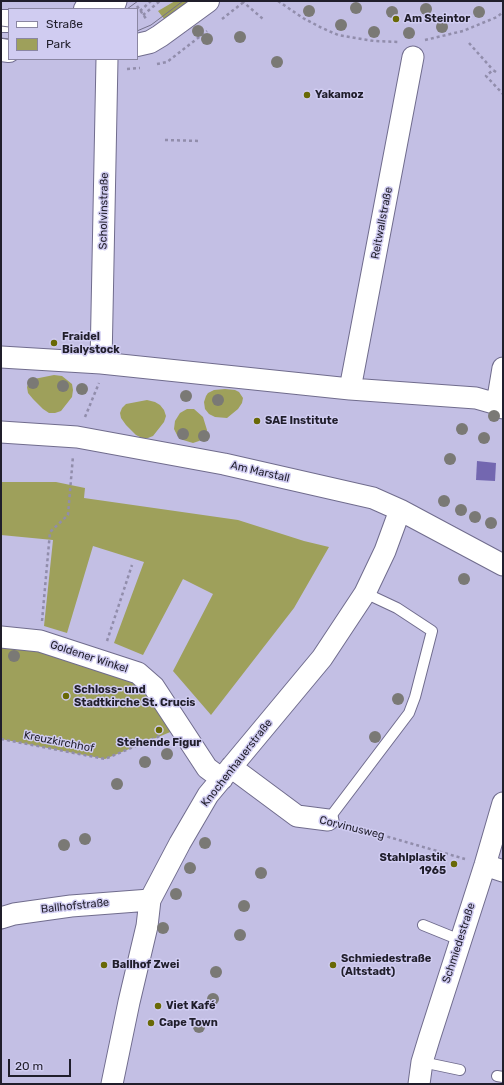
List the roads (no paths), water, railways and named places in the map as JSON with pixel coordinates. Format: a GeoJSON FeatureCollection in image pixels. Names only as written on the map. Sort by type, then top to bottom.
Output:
{"type":"FeatureCollection","features":[{"type":"Feature","properties":{"kind":"street"},"geometry":{"type":"LineString","coordinates":[[87,8],[102,1]]}},
{"type":"Feature","properties":{"kind":"street"},"geometry":{"type":"LineString","coordinates":[[138,45],[150,42],[160,36],[208,1]]}},
{"type":"Feature","properties":{"kind":"street","name":"Reitwallstraße"},"geometry":{"type":"LineString","coordinates":[[350,389],[414,47]]}},
{"type":"Feature","properties":{"kind":"street","name":"Scholvinstraße"},"geometry":{"type":"LineString","coordinates":[[101,363],[107,60]]}},
{"type":"Feature","properties":{"kind":"street"},"geometry":{"type":"LineString","coordinates":[[1,357],[101,363],[350,389],[476,398],[500,406],[503,368]]}},
{"type":"Feature","properties":{"kind":"street","name":"Am Marstall"},"geometry":{"type":"LineString","coordinates":[[1,432],[77,437],[224,464],[373,498],[400,510],[503,565]]}},
{"type":"Feature","properties":{"kind":"street","name":"Knochenhauerstraße"},"geometry":{"type":"LineString","coordinates":[[112,1084],[147,926],[150,900],[208,794],[322,658],[366,593],[400,510]]}},
{"type":"Feature","properties":{"kind":"street","name":"Goldener Winkel"},"geometry":{"type":"LineString","coordinates":[[1,637],[40,641],[138,673],[154,686],[207,768],[226,773]]}},
{"type":"Feature","properties":{"kind":"street","name":"Corvinusweg"},"geometry":{"type":"LineString","coordinates":[[226,773],[297,816],[328,820]]}},
{"type":"Feature","properties":{"kind":"street","name":"Schmiedestraße"},"geometry":{"type":"LineString","coordinates":[[419,1084],[422,1062],[460,940],[494,868],[503,803]]}},
{"type":"Feature","properties":{"kind":"street","name":"Ballhofstraße"},"geometry":{"type":"LineString","coordinates":[[1,918],[14,914],[71,906],[150,900]]}},
{"type":"Feature","properties":{"kind":"lane"},"geometry":{"type":"LineString","coordinates":[[328,820],[409,713],[415,697],[432,631],[397,608],[366,593]]}},
{"type":"Feature","properties":{"kind":"lane"},"geometry":{"type":"LineString","coordinates":[[424,925],[460,940]]}},
{"type":"Feature","properties":{"kind":"lane"},"geometry":{"type":"LineString","coordinates":[[422,1062],[460,1070]]}},
{"type":"Feature","properties":{"kind":"tram line"},"geometry":{"type":"LineString","coordinates":[[128,8],[138,1]]}},
{"type":"Feature","properties":{"kind":"tram line"},"geometry":{"type":"LineString","coordinates":[[138,31],[151,25],[183,1]]}},
{"type":"Feature","properties":{"kind":"tram line"},"geometry":{"type":"LineString","coordinates":[[1,26],[8,27]]}},
{"type":"Feature","properties":{"kind":"tram line"},"geometry":{"type":"LineString","coordinates":[[1,38],[8,39]]}},
{"type":"Feature","properties":{"kind":"place","name":"Am Steintor"},"geometry":{"type":"Point","coordinates":[396,19]}},
{"type":"Feature","properties":{"kind":"place","name":"Yakamoz"},"geometry":{"type":"Point","coordinates":[307,95]}},
{"type":"Feature","properties":{"kind":"place","name":"Fraidel Bialystock"},"geometry":{"type":"Point","coordinates":[54,343]}},
{"type":"Feature","properties":{"kind":"place","name":"SAE Institute"},"geometry":{"type":"Point","coordinates":[257,421]}},
{"type":"Feature","properties":{"kind":"place","name":"Schloss- und Stadtkirche St. Crucis"},"geometry":{"type":"Point","coordinates":[66,696]}},
{"type":"Feature","properties":{"kind":"place","name":"Stehende Figur"},"geometry":{"type":"Point","coordinates":[159,730]}},
{"type":"Feature","properties":{"kind":"place","name":"Stahlplastik 1965"},"geometry":{"type":"Point","coordinates":[454,864]}},
{"type":"Feature","properties":{"kind":"place","name":"Ballhof Zwei"},"geometry":{"type":"Point","coordinates":[104,965]}},
{"type":"Feature","properties":{"kind":"place","name":"Schmiedestraße (Altstadt)"},"geometry":{"type":"Point","coordinates":[333,965]}},
{"type":"Feature","properties":{"kind":"place","name":"Viet Kafé"},"geometry":{"type":"Point","coordinates":[158,1006]}},
{"type":"Feature","properties":{"kind":"place","name":"Cape Town"},"geometry":{"type":"Point","coordinates":[151,1023]}}]}
